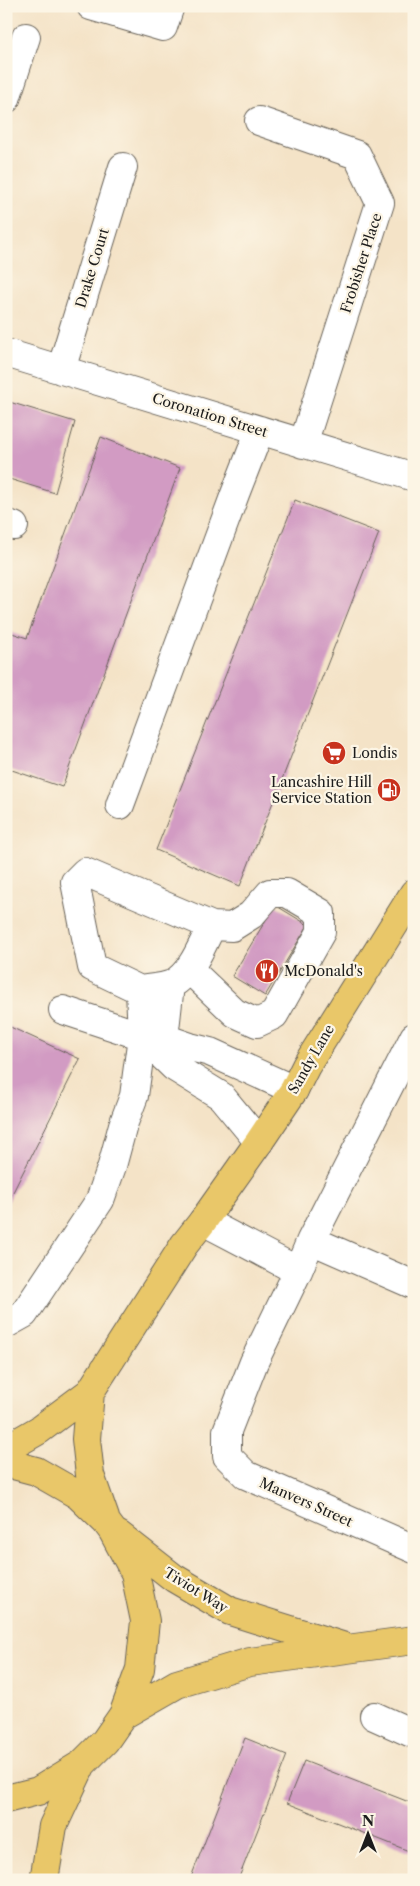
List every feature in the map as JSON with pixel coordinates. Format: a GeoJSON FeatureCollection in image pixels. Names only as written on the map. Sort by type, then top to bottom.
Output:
{"type":"FeatureCollection","features":[{"type":"Feature","properties":{"kind":"main road","name":"Sandy Lane"},"geometry":{"type":"LineString","coordinates":[[6,1449],[39,1430],[90,1392],[184,1245],[203,1222],[260,1142],[294,1090],[340,1010],[414,893]]}},
{"type":"Feature","properties":{"kind":"main road","name":"Sandy Lane"},"geometry":{"type":"LineString","coordinates":[[90,1392],[86,1439],[90,1475],[109,1526]]}},
{"type":"Feature","properties":{"kind":"main road"},"geometry":{"type":"LineString","coordinates":[[6,1463],[36,1471],[78,1495],[109,1526],[135,1573],[144,1621],[140,1669],[123,1715],[105,1741],[82,1764],[38,1791],[6,1799]]}},
{"type":"Feature","properties":{"kind":"main road","name":"Tiviot Way"},"geometry":{"type":"LineString","coordinates":[[109,1526],[174,1578],[230,1611],[348,1648]]}},
{"type":"Feature","properties":{"kind":"main road","name":"Tiviot Way"},"geometry":{"type":"LineString","coordinates":[[123,1715],[177,1684],[250,1662],[414,1640]]}},
{"type":"Feature","properties":{"kind":"main road"},"geometry":{"type":"LineString","coordinates":[[44,1880],[53,1826],[82,1764]]}},
{"type":"Feature","properties":{"kind":"street"},"geometry":{"type":"LineString","coordinates":[[91,6],[167,17]]}},
{"type":"Feature","properties":{"kind":"street"},"geometry":{"type":"LineString","coordinates":[[6,98],[26,37]]}},
{"type":"Feature","properties":{"kind":"street","name":"Frobisher Place"},"geometry":{"type":"LineString","coordinates":[[259,121],[357,155],[380,203],[303,444]]}},
{"type":"Feature","properties":{"kind":"street","name":"Drake Court"},"geometry":{"type":"LineString","coordinates":[[61,370],[123,167]]}},
{"type":"Feature","properties":{"kind":"street","name":"Coronation Street"},"geometry":{"type":"LineString","coordinates":[[6,353],[414,477]]}},
{"type":"Feature","properties":{"kind":"street"},"geometry":{"type":"LineString","coordinates":[[120,805],[234,494],[260,430]]}},
{"type":"Feature","properties":{"kind":"street"},"geometry":{"type":"LineString","coordinates":[[84,872],[212,926],[232,927],[251,915],[270,893],[287,893],[321,913],[321,932],[274,1015],[257,1023],[235,1013],[180,977],[140,990],[92,967],[75,882],[84,872]]}},
{"type":"Feature","properties":{"kind":"street"},"geometry":{"type":"LineString","coordinates":[[6,1324],[24,1314],[100,1200],[153,1037],[180,977],[212,926]]}},
{"type":"Feature","properties":{"kind":"street"},"geometry":{"type":"LineString","coordinates":[[140,990],[153,1037]]}},
{"type":"Feature","properties":{"kind":"street"},"geometry":{"type":"LineString","coordinates":[[63,1010],[153,1037],[182,1057],[220,1096],[260,1142]]}},
{"type":"Feature","properties":{"kind":"street"},"geometry":{"type":"LineString","coordinates":[[203,1222],[298,1271],[414,1037]]}},
{"type":"Feature","properties":{"kind":"street"},"geometry":{"type":"LineString","coordinates":[[134,1096],[182,1057],[210,1052],[294,1090]]}},
{"type":"Feature","properties":{"kind":"street"},"geometry":{"type":"LineString","coordinates":[[312,1240],[414,1285]]}},
{"type":"Feature","properties":{"kind":"street","name":"Manvers Street"},"geometry":{"type":"LineString","coordinates":[[298,1271],[254,1362],[227,1431],[227,1456],[246,1475],[414,1549]]}},
{"type":"Feature","properties":{"kind":"street"},"geometry":{"type":"LineString","coordinates":[[374,1716],[414,1734]]}},
{"type":"Feature","properties":{"kind":"building"},"geometry":{"type":"Polygon","coordinates":[[[6,401],[75,422],[55,493],[6,478],[6,401]]]}},
{"type":"Feature","properties":{"kind":"building"},"geometry":{"type":"Polygon","coordinates":[[[101,437],[180,468],[62,787],[6,768],[6,631],[27,638],[101,437]]]}},
{"type":"Feature","properties":{"kind":"building"},"geometry":{"type":"Polygon","coordinates":[[[295,500],[379,533],[240,886],[156,850],[295,500]]]}},
{"type":"Feature","properties":{"kind":"building"},"geometry":{"type":"Polygon","coordinates":[[[275,905],[308,925],[265,996],[232,976],[275,905]]]}},
{"type":"Feature","properties":{"kind":"building"},"geometry":{"type":"Polygon","coordinates":[[[6,1025],[80,1059],[6,1206],[6,1025]]]}},
{"type":"Feature","properties":{"kind":"building"},"geometry":{"type":"Polygon","coordinates":[[[245,1738],[287,1755],[238,1880],[190,1880],[245,1738]]]}},
{"type":"Feature","properties":{"kind":"building"},"geometry":{"type":"Polygon","coordinates":[[[304,1761],[414,1804],[414,1853],[287,1803],[304,1761]]]}},
{"type":"Feature","properties":{"kind":"place","name":"Londis"},"geometry":{"type":"Point","coordinates":[334,753]}},
{"type":"Feature","properties":{"kind":"place","name":"Lancashire Hill Service Station"},"geometry":{"type":"Point","coordinates":[389,790]}},
{"type":"Feature","properties":{"kind":"place","name":"McDonald's"},"geometry":{"type":"Point","coordinates":[267,971]}}]}
